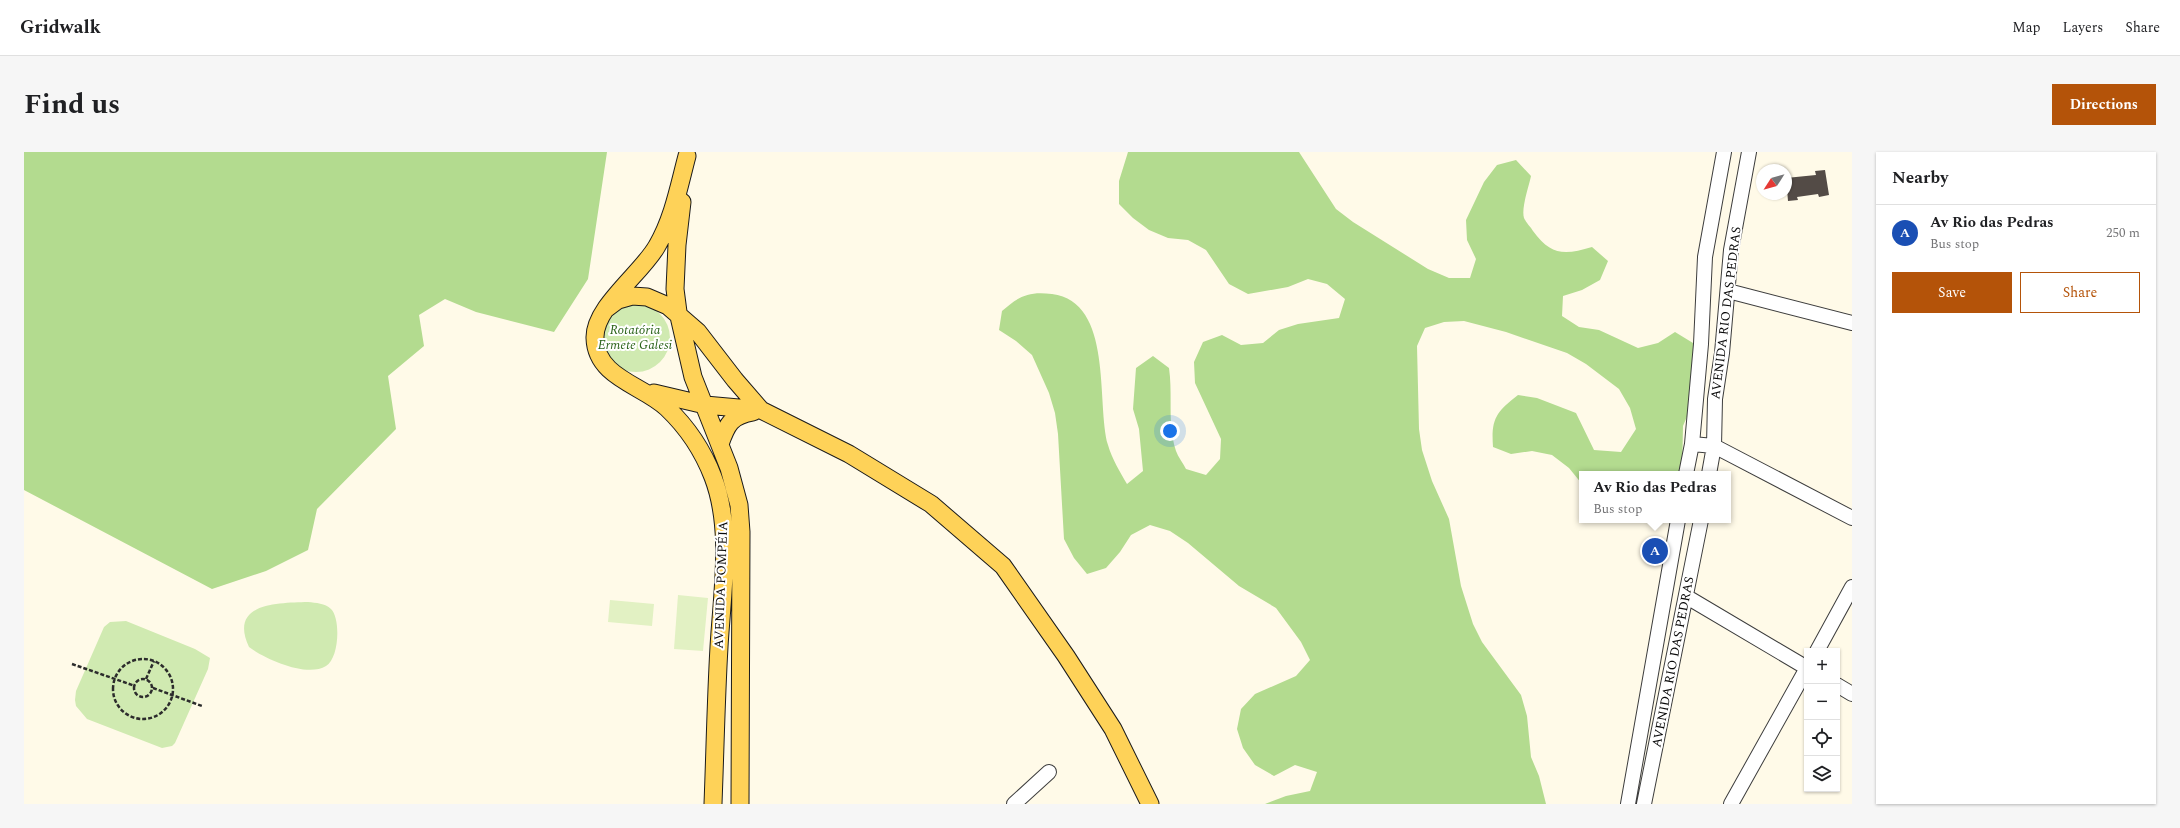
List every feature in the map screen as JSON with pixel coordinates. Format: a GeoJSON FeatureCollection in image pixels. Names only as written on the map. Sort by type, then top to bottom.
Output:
{"type":"FeatureCollection","features":[{"type":"Feature","properties":{"kind":"main road","name":"AVENIDA POMPÉIA"},"geometry":{"type":"LineString","coordinates":[[687,154],[675,201],[658,245],[643,266],[600,316],[594,336],[598,355],[610,371],[646,391],[667,408],[698,444],[714,478],[724,516],[725,534],[717,675],[713,804]]}},
{"type":"Feature","properties":{"kind":"main road","name":"AVENIDA POMPÉIA"},"geometry":{"type":"LineString","coordinates":[[687,154],[677,245],[675,289],[678,312],[693,377],[720,444],[735,489],[741,532],[740,804]]}},
{"type":"Feature","properties":{"kind":"main road"},"geometry":{"type":"LineString","coordinates":[[606,309],[618,300],[632,296],[647,297],[659,300],[678,312],[698,332],[735,380],[761,410]]}},
{"type":"Feature","properties":{"kind":"main road"},"geometry":{"type":"LineString","coordinates":[[646,391],[705,405],[761,410],[849,454],[931,504],[1002,566],[1066,656],[1113,729],[1150,804]]}},
{"type":"Feature","properties":{"kind":"main road"},"geometry":{"type":"LineString","coordinates":[[720,444],[725,429],[735,418],[761,410]]}},
{"type":"Feature","properties":{"kind":"street","name":"AVENIDA RIO DAS PEDRAS"},"geometry":{"type":"LineString","coordinates":[[1687,471],[1692,444],[1701,344],[1705,258],[1724,152]]}},
{"type":"Feature","properties":{"kind":"street","name":"AVENIDA RIO DAS PEDRAS"},"geometry":{"type":"LineString","coordinates":[[1710,471],[1714,446],[1715,399],[1728,291],[1731,250],[1749,152]]}},
{"type":"Feature","properties":{"kind":"street"},"geometry":{"type":"LineString","coordinates":[[1728,291],[1852,323]]}},
{"type":"Feature","properties":{"kind":"street"},"geometry":{"type":"LineString","coordinates":[[1692,444],[1714,446],[1852,518]]}},
{"type":"Feature","properties":{"kind":"street","name":"AVENIDA RIO DAS PEDRAS"},"geometry":{"type":"LineString","coordinates":[[1628,804],[1677,523]]}},
{"type":"Feature","properties":{"kind":"street","name":"AVENIDA RIO DAS PEDRAS"},"geometry":{"type":"LineString","coordinates":[[1644,804],[1687,597],[1699,523]]}},
{"type":"Feature","properties":{"kind":"street"},"geometry":{"type":"LineString","coordinates":[[1819,648],[1852,587]]}},
{"type":"Feature","properties":{"kind":"street"},"geometry":{"type":"LineString","coordinates":[[1687,597],[1804,666]]}},
{"type":"Feature","properties":{"kind":"street"},"geometry":{"type":"LineString","coordinates":[[1731,804],[1804,673]]}},
{"type":"Feature","properties":{"kind":"street"},"geometry":{"type":"LineString","coordinates":[[1840,687],[1852,694]]}},
{"type":"Feature","properties":{"kind":"street"},"geometry":{"type":"LineString","coordinates":[[1014,804],[1048,772]]}},
{"type":"Feature","properties":{"kind":"path"},"geometry":{"type":"LineString","coordinates":[[139,659],[154,661],[166,670],[172,678],[173,695],[168,707],[161,714],[152,719],[142,720],[132,718],[123,713],[116,705],[113,695],[114,679],[121,668],[130,662],[139,659]]}},
{"type":"Feature","properties":{"kind":"path"},"geometry":{"type":"LineString","coordinates":[[146,679],[154,661]]}},
{"type":"Feature","properties":{"kind":"path"},"geometry":{"type":"LineString","coordinates":[[72,664],[134,686]]}},
{"type":"Feature","properties":{"kind":"path"},"geometry":{"type":"LineString","coordinates":[[140,679],[146,679],[151,683],[153,688],[151,694],[143,697],[137,695],[134,686],[140,679]]}},
{"type":"Feature","properties":{"kind":"path"},"geometry":{"type":"LineString","coordinates":[[153,688],[202,706]]}},
{"type":"Feature","properties":{"kind":"green space"},"geometry":{"type":"Polygon","coordinates":[[[24,152],[607,152],[588,279],[554,332],[476,312],[445,299],[419,315],[424,346],[388,376],[396,429],[317,509],[308,550],[266,571],[212,589],[24,490],[24,152]]]}},
{"type":"Feature","properties":{"kind":"green space"},"geometry":{"type":"Polygon","coordinates":[[[1128,152],[1299,152],[1336,209],[1353,222],[1428,269],[1449,278],[1470,278],[1476,259],[1467,240],[1466,220],[1484,182],[1497,165],[1516,160],[1531,176],[1524,203],[1523,214],[1526,222],[1540,239],[1552,249],[1559,251],[1566,252],[1592,247],[1608,261],[1600,280],[1582,290],[1563,296],[1562,316],[1579,327],[1599,330],[1638,348],[1658,343],[1675,332],[1693,343],[1694,365],[1691,407],[1683,426],[1682,471],[1579,471],[1579,480],[1569,468],[1552,455],[1532,451],[1511,454],[1493,447],[1493,429],[1496,417],[1505,406],[1518,395],[1537,398],[1576,413],[1594,450],[1621,452],[1636,429],[1630,408],[1619,389],[1586,364],[1567,353],[1506,332],[1464,321],[1444,322],[1425,328],[1417,346],[1419,429],[1422,450],[1432,481],[1449,519],[1461,586],[1473,624],[1482,642],[1521,695],[1527,716],[1531,757],[1539,776],[1546,804],[1265,804],[1286,796],[1310,791],[1317,772],[1295,765],[1274,776],[1255,765],[1243,748],[1237,729],[1241,709],[1255,694],[1296,676],[1310,660],[1301,642],[1276,608],[1239,586],[1188,543],[1170,531],[1150,525],[1131,535],[1120,552],[1106,568],[1087,574],[1074,558],[1064,539],[1058,434],[1055,413],[1049,393],[1032,355],[1016,341],[999,330],[1002,311],[1019,298],[1031,294],[1044,293],[1052,294],[1072,301],[1085,315],[1094,334],[1099,357],[1108,445],[1127,484],[1143,471],[1139,429],[1133,409],[1136,368],[1153,356],[1169,368],[1171,420],[1173,441],[1176,451],[1186,469],[1206,475],[1220,459],[1221,439],[1195,383],[1194,362],[1203,342],[1222,335],[1241,345],[1263,343],[1279,330],[1298,324],[1339,318],[1345,299],[1327,284],[1308,279],[1288,287],[1248,294],[1229,284],[1206,250],[1188,240],[1168,238],[1149,230],[1133,218],[1119,204],[1119,181],[1128,152]]]}},
{"type":"Feature","properties":{"kind":"green space","name":"Rotatória Ermete Galesi"},"geometry":{"type":"Polygon","coordinates":[[[636,304],[649,307],[660,314],[667,325],[670,338],[667,351],[660,362],[649,369],[636,372],[623,369],[612,362],[605,351],[602,338],[605,325],[612,314],[623,307],[636,304]]]}},
{"type":"Feature","properties":{"kind":"green space"},"geometry":{"type":"Polygon","coordinates":[[[678,595],[708,598],[703,651],[674,649],[678,595]]]}},
{"type":"Feature","properties":{"kind":"green space"},"geometry":{"type":"Polygon","coordinates":[[[610,600],[654,604],[652,626],[608,622],[610,600]]]}},
{"type":"Feature","properties":{"kind":"green space"},"geometry":{"type":"Polygon","coordinates":[[[308,602],[329,607],[334,614],[336,621],[336,648],[334,656],[326,666],[308,670],[286,666],[265,657],[249,647],[244,632],[245,621],[251,613],[260,608],[271,605],[308,602]]]}},
{"type":"Feature","properties":{"kind":"green space"},"geometry":{"type":"Polygon","coordinates":[[[126,621],[195,649],[210,658],[208,669],[175,743],[172,746],[162,748],[87,719],[76,706],[76,691],[104,627],[110,622],[126,621]]]}},
{"type":"Feature","properties":{"kind":"building"},"geometry":{"type":"Polygon","coordinates":[[[1825,170],[1829,195],[1819,197],[1818,194],[1797,197],[1798,200],[1788,201],[1792,200],[1792,177],[1816,175],[1815,171],[1825,170]]]}},
{"type":"Feature","properties":{"kind":"place","name":"Av Rio das Pedras"},"geometry":{"type":"Point","coordinates":[1655,551]}}]}
